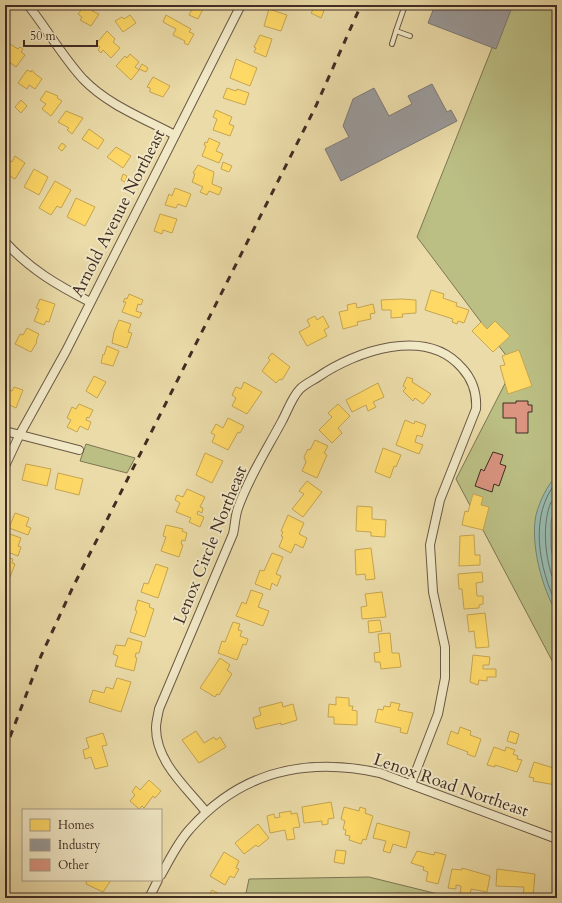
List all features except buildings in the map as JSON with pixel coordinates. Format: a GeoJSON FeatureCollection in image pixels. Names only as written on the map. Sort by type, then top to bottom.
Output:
{"type":"FeatureCollection","features":[{"type":"Feature","properties":{"kind":"street"},"geometry":{"type":"LineString","coordinates":[[28,5],[67,60],[84,80],[112,103],[174,135]]}},
{"type":"Feature","properties":{"kind":"street","name":"Arnold Avenue Northeast"},"geometry":{"type":"LineString","coordinates":[[5,466],[20,434],[66,351],[241,5]]}},
{"type":"Feature","properties":{"kind":"street"},"geometry":{"type":"LineString","coordinates":[[5,242],[32,268],[47,279],[90,302]]}},
{"type":"Feature","properties":{"kind":"street","name":"Lenox Circle Northeast"},"geometry":{"type":"LineString","coordinates":[[206,812],[164,760],[158,744],[156,728],[159,709],[233,534],[238,509],[247,486],[299,390],[337,364],[377,349],[399,346],[416,346],[442,352],[456,361],[468,374],[477,395],[476,409],[440,500],[430,545],[433,592],[445,647],[445,678],[438,714],[411,784]]}},
{"type":"Feature","properties":{"kind":"street"},"geometry":{"type":"LineString","coordinates":[[5,431],[79,450]]}},
{"type":"Feature","properties":{"kind":"street","name":"Lenox Road Northeast"},"geometry":{"type":"LineString","coordinates":[[162,873],[176,847],[190,829],[206,812],[227,796],[251,782],[278,772],[302,767],[327,766],[355,768],[380,773],[557,839]]}},
{"type":"Feature","properties":{"kind":"street"},"geometry":{"type":"LineString","coordinates":[[149,898],[158,881]]}},
{"type":"Feature","properties":{"kind":"lane"},"geometry":{"type":"LineString","coordinates":[[392,44],[405,5]]}},
{"type":"Feature","properties":{"kind":"lane"},"geometry":{"type":"LineString","coordinates":[[396,31],[410,36]]}},
{"type":"Feature","properties":{"kind":"green space"},"geometry":{"type":"Polygon","coordinates":[[[509,5],[557,5],[557,670],[456,479],[514,366],[417,237],[509,5]]]}},
{"type":"Feature","properties":{"kind":"green space"},"geometry":{"type":"Polygon","coordinates":[[[86,444],[135,458],[127,473],[80,461],[86,444]]]}},
{"type":"Feature","properties":{"kind":"green space"},"geometry":{"type":"Polygon","coordinates":[[[369,877],[454,898],[245,898],[249,879],[369,877]]]}},
{"type":"Feature","properties":{"kind":"water"},"geometry":{"type":"Polygon","coordinates":[[[557,475],[557,500],[551,522],[551,547],[557,583],[557,613],[542,579],[536,552],[535,526],[536,515],[542,499],[557,475]]]}},
{"type":"Feature","properties":{"kind":"railway"},"geometry":{"type":"LineString","coordinates":[[5,750],[41,656],[72,589],[315,108],[361,5]]}}]}
